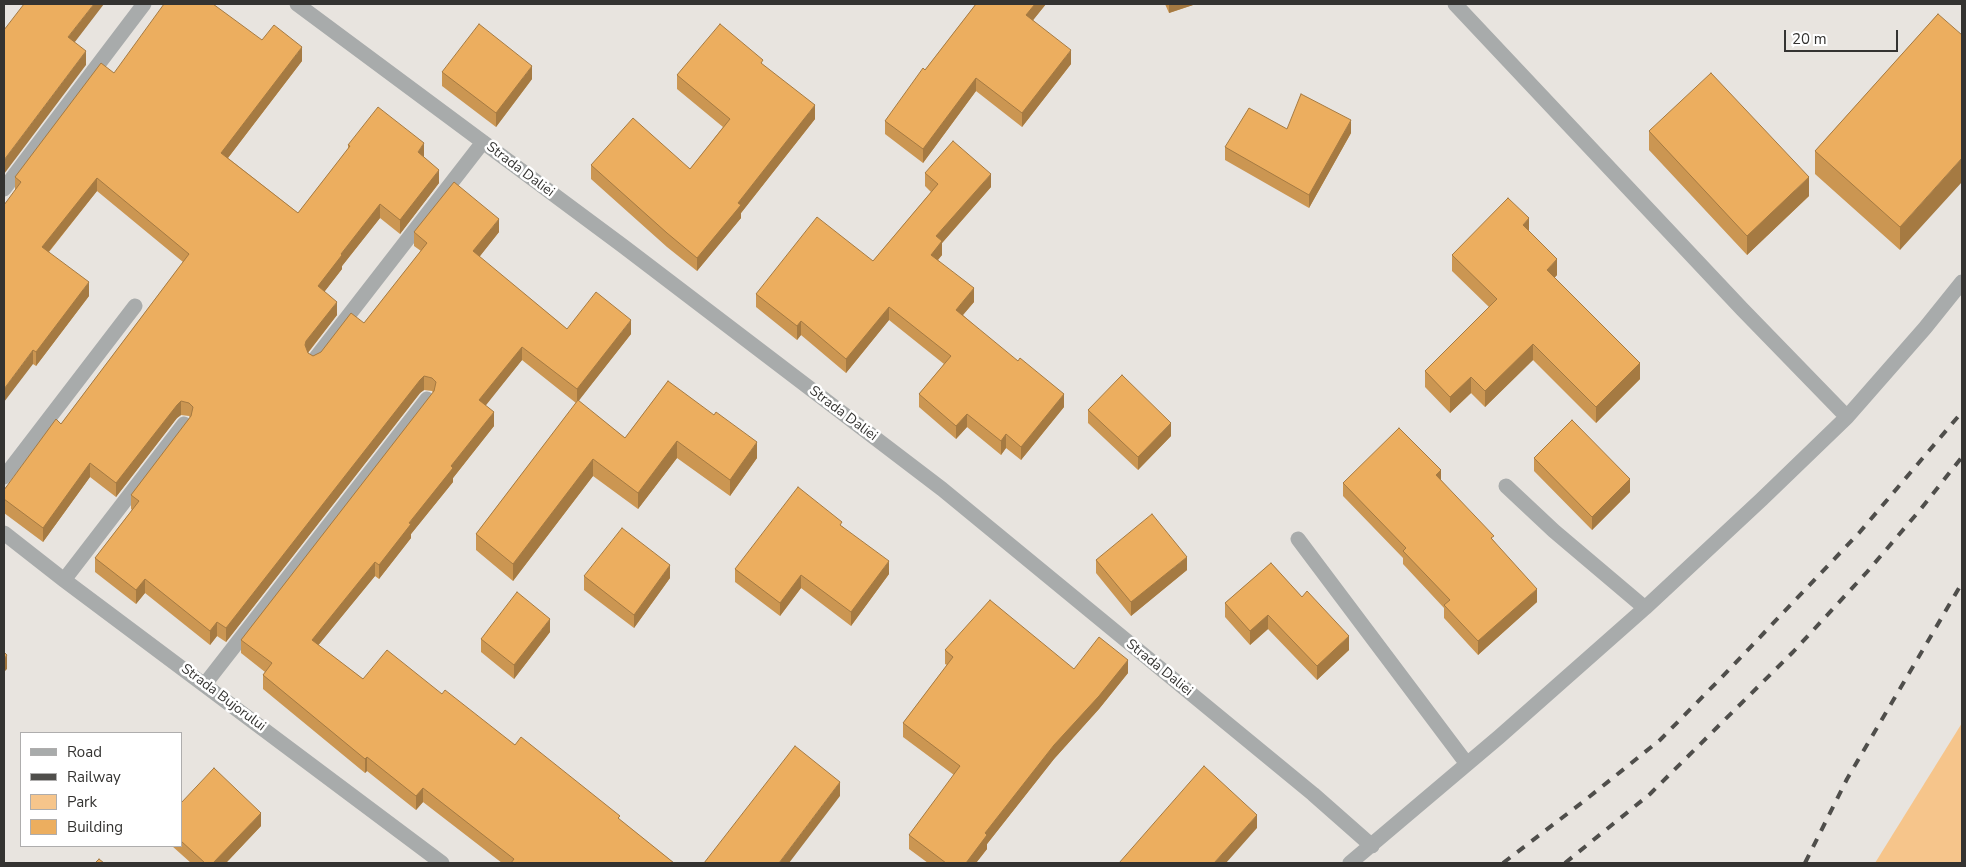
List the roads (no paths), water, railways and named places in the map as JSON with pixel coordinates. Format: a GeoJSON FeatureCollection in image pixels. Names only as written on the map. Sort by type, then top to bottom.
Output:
{"type":"FeatureCollection","features":[{"type":"Feature","properties":{"kind":"street"},"geometry":{"type":"LineString","coordinates":[[4,189],[144,4]]}},
{"type":"Feature","properties":{"kind":"street","name":"Strada Daliei"},"geometry":{"type":"LineString","coordinates":[[297,4],[623,246],[942,489],[1305,788],[1372,846]]}},
{"type":"Feature","properties":{"kind":"street"},"geometry":{"type":"LineString","coordinates":[[1455,4],[1742,309],[1847,417]]}},
{"type":"Feature","properties":{"kind":"street"},"geometry":{"type":"LineString","coordinates":[[314,360],[483,142]]}},
{"type":"Feature","properties":{"kind":"street"},"geometry":{"type":"LineString","coordinates":[[1350,863],[1646,608],[1847,417],[1925,328],[1962,282]]}},
{"type":"Feature","properties":{"kind":"street"},"geometry":{"type":"LineString","coordinates":[[4,477],[135,306]]}},
{"type":"Feature","properties":{"kind":"street"},"geometry":{"type":"LineString","coordinates":[[205,684],[427,399]]}},
{"type":"Feature","properties":{"kind":"street"},"geometry":{"type":"LineString","coordinates":[[64,580],[184,424]]}},
{"type":"Feature","properties":{"kind":"street"},"geometry":{"type":"LineString","coordinates":[[1506,486],[1554,531],[1646,608]]}},
{"type":"Feature","properties":{"kind":"street","name":"Strada Bujorului"},"geometry":{"type":"LineString","coordinates":[[4,533],[442,863]]}},
{"type":"Feature","properties":{"kind":"street"},"geometry":{"type":"LineString","coordinates":[[1298,539],[1467,764]]}},
{"type":"Feature","properties":{"kind":"railway"},"geometry":{"type":"LineString","coordinates":[[1503,863],[1660,740],[1859,533],[1962,412]]}},
{"type":"Feature","properties":{"kind":"railway"},"geometry":{"type":"LineString","coordinates":[[1565,863],[1650,794],[1793,652],[1867,572],[1962,457]]}},
{"type":"Feature","properties":{"kind":"railway"},"geometry":{"type":"LineString","coordinates":[[1805,863],[1847,779],[1962,583]]}}]}
